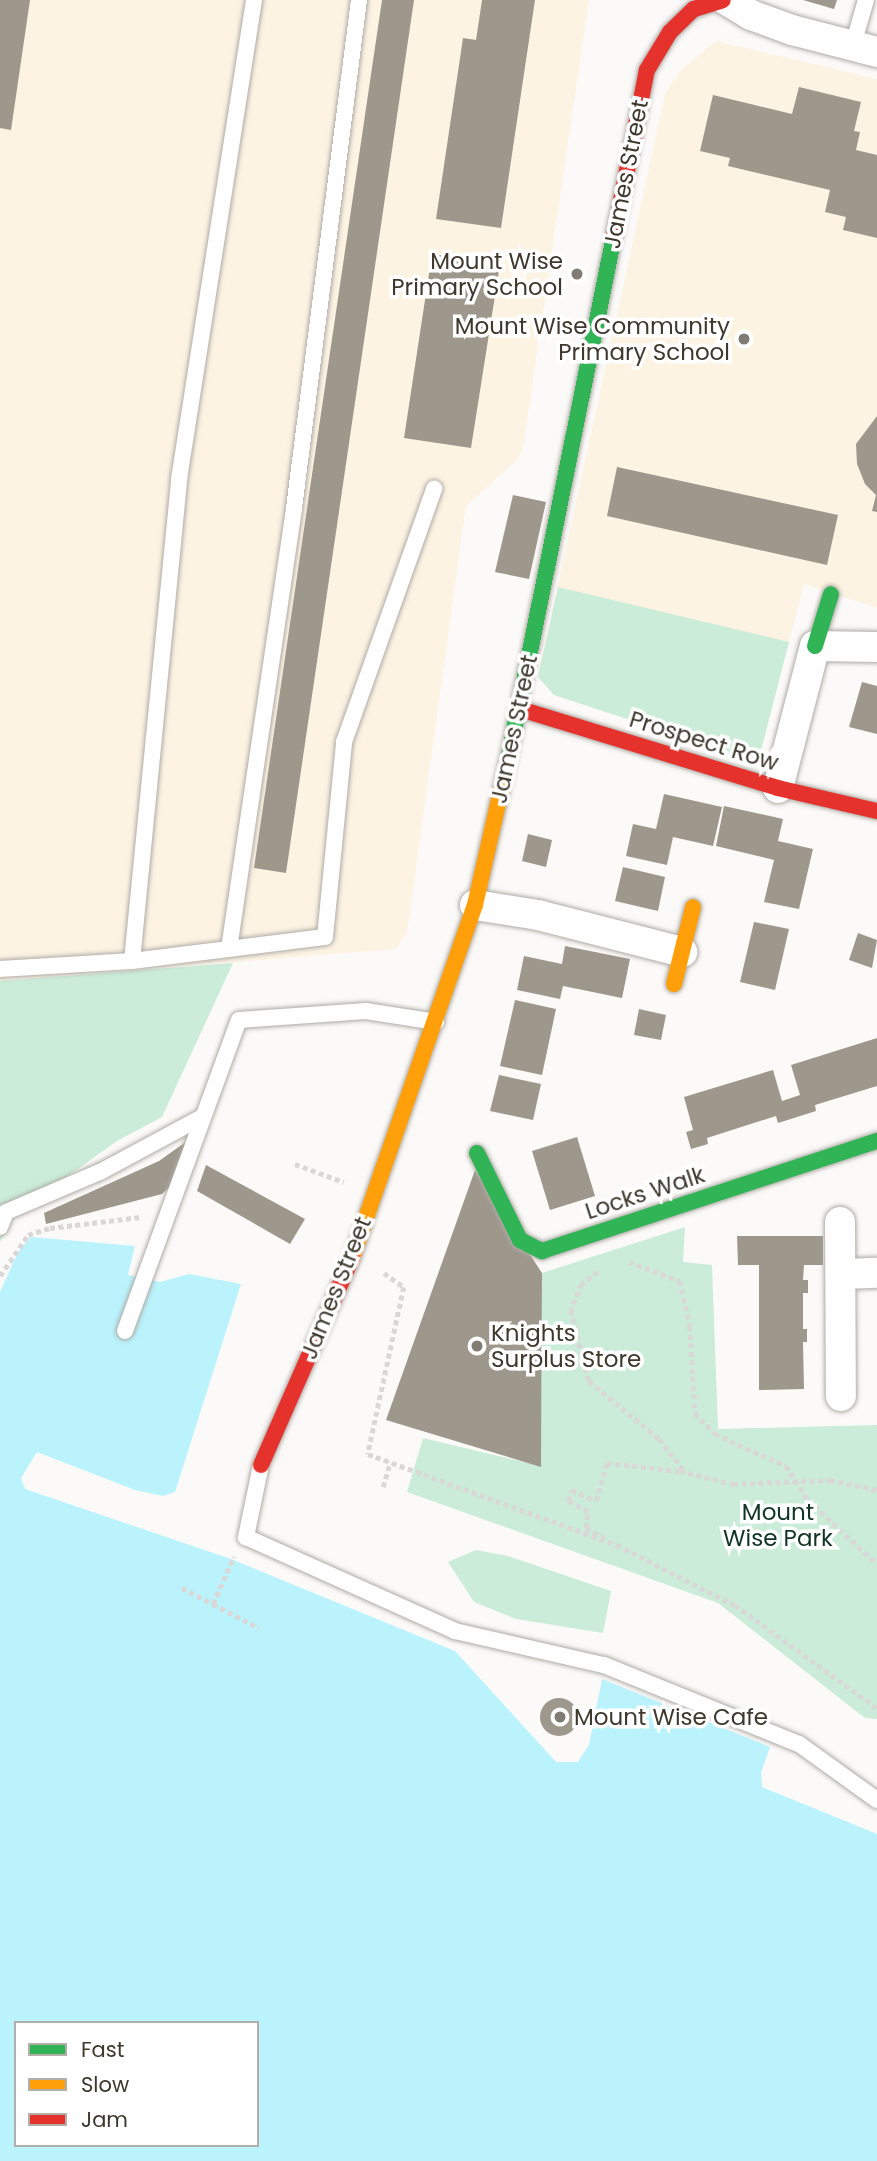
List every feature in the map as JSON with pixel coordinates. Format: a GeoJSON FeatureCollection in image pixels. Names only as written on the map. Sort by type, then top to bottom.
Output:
{"type":"FeatureCollection","features":[{"type":"Feature","properties":{"kind":"street","name":"James Street"},"geometry":{"type":"LineString","coordinates":[[261,1465],[355,1251],[372,1193],[438,1022],[475,905],[520,709],[647,70],[670,32],[694,9],[724,0],[751,15],[792,30],[865,48]]}},
{"type":"Feature","properties":{"kind":"street"},"geometry":{"type":"LineString","coordinates":[[778,788],[831,594]]}},
{"type":"Feature","properties":{"kind":"street"},"geometry":{"type":"LineString","coordinates":[[815,646],[877,647]]}},
{"type":"Feature","properties":{"kind":"street","name":"Prospect Row"},"geometry":{"type":"LineString","coordinates":[[520,709],[778,788],[877,811]]}},
{"type":"Feature","properties":{"kind":"street"},"geometry":{"type":"LineString","coordinates":[[475,905],[538,915],[682,952]]}},
{"type":"Feature","properties":{"kind":"street"},"geometry":{"type":"LineString","coordinates":[[674,984],[693,907]]}},
{"type":"Feature","properties":{"kind":"street","name":"Locks Walk"},"geometry":{"type":"LineString","coordinates":[[477,1153],[520,1240],[542,1251],[877,1141]]}},
{"type":"Feature","properties":{"kind":"street"},"geometry":{"type":"LineString","coordinates":[[840,1222],[843,1274],[841,1396]]}},
{"type":"Feature","properties":{"kind":"street"},"geometry":{"type":"LineString","coordinates":[[843,1274],[877,1273]]}},
{"type":"Feature","properties":{"kind":"lane"},"geometry":{"type":"LineString","coordinates":[[132,961],[179,478],[254,0]]}},
{"type":"Feature","properties":{"kind":"lane"},"geometry":{"type":"LineString","coordinates":[[229,950],[294,508],[359,0]]}},
{"type":"Feature","properties":{"kind":"lane"},"geometry":{"type":"LineString","coordinates":[[865,48],[866,0]]}},
{"type":"Feature","properties":{"kind":"lane"},"geometry":{"type":"LineString","coordinates":[[0,969],[132,961],[325,937],[344,742],[434,489]]}},
{"type":"Feature","properties":{"kind":"lane"},"geometry":{"type":"LineString","coordinates":[[125,1331],[239,1020],[366,1010],[438,1022]]}},
{"type":"Feature","properties":{"kind":"lane"},"geometry":{"type":"LineString","coordinates":[[0,1227],[6,1212],[100,1172],[202,1117]]}},
{"type":"Feature","properties":{"kind":"lane"},"geometry":{"type":"LineString","coordinates":[[261,1465],[246,1537],[455,1631],[604,1665],[799,1744],[877,1800]]}},
{"type":"Feature","properties":{"kind":"path"},"geometry":{"type":"LineString","coordinates":[[295,1164],[372,1193]]}},
{"type":"Feature","properties":{"kind":"path"},"geometry":{"type":"LineString","coordinates":[[0,1276],[28,1235],[50,1228],[116,1217],[164,1221]]}},
{"type":"Feature","properties":{"kind":"path"},"geometry":{"type":"LineString","coordinates":[[355,1251],[404,1287],[368,1454],[617,1545]]}},
{"type":"Feature","properties":{"kind":"path"},"geometry":{"type":"LineString","coordinates":[[620,1264],[632,1261],[680,1281],[690,1326],[695,1413],[715,1434],[786,1465],[808,1500],[877,1564]]}},
{"type":"Feature","properties":{"kind":"path"},"geometry":{"type":"LineString","coordinates":[[607,1266],[582,1284],[571,1310],[589,1381],[659,1439],[686,1473]]}},
{"type":"Feature","properties":{"kind":"path"},"geometry":{"type":"LineString","coordinates":[[383,1487],[390,1462]]}},
{"type":"Feature","properties":{"kind":"path"},"geometry":{"type":"LineString","coordinates":[[877,1490],[830,1480],[733,1485],[686,1473],[607,1462],[596,1501],[572,1490],[568,1501],[588,1512],[586,1528],[735,1605],[877,1708]]}},
{"type":"Feature","properties":{"kind":"path"},"geometry":{"type":"LineString","coordinates":[[213,1604],[237,1549]]}},
{"type":"Feature","properties":{"kind":"path"},"geometry":{"type":"LineString","coordinates":[[182,1588],[259,1628]]}},
{"type":"Feature","properties":{"kind":"shaded area"},"geometry":{"type":"Polygon","coordinates":[[[0,0],[589,0],[523,448],[518,459],[466,506],[407,933],[396,949],[0,981],[0,0]]]}},
{"type":"Feature","properties":{"kind":"shaded area","name":"Mount Wise Community Primary School"},"geometry":{"type":"Polygon","coordinates":[[[716,41],[877,79],[877,608],[804,584],[758,762],[554,695],[538,677],[665,94],[680,71],[716,41]]]}},
{"type":"Feature","properties":{"kind":"green space"},"geometry":{"type":"Polygon","coordinates":[[[558,587],[789,642],[758,762],[554,695],[538,677],[558,587]]]}},
{"type":"Feature","properties":{"kind":"green space"},"geometry":{"type":"Polygon","coordinates":[[[233,963],[162,1117],[117,1141],[16,1213],[0,1242],[0,981],[233,963]]]}},
{"type":"Feature","properties":{"kind":"green space","name":"Mount Wise Park"},"geometry":{"type":"Polygon","coordinates":[[[685,1227],[683,1262],[712,1265],[718,1429],[877,1425],[877,1719],[865,1718],[718,1603],[407,1492],[423,1438],[541,1466],[542,1273],[685,1227]]]}},
{"type":"Feature","properties":{"kind":"green space"},"geometry":{"type":"Polygon","coordinates":[[[476,1550],[508,1556],[611,1591],[603,1633],[516,1619],[474,1602],[448,1562],[476,1550]]]}},
{"type":"Feature","properties":{"kind":"water"},"geometry":{"type":"Polygon","coordinates":[[[31,1237],[135,1246],[128,1275],[160,1282],[189,1274],[241,1284],[175,1492],[163,1496],[135,1490],[37,1452],[21,1478],[25,1489],[231,1559],[455,1651],[556,1762],[578,1762],[589,1745],[602,1679],[770,1747],[761,1773],[762,1787],[877,1834],[877,2161],[0,2161],[0,1292],[18,1252],[31,1237]]]}},
{"type":"Feature","properties":{"kind":"building"},"geometry":{"type":"Polygon","coordinates":[[[0,0],[30,0],[11,130],[0,128],[0,0]]]}},
{"type":"Feature","properties":{"kind":"building"},"geometry":{"type":"Polygon","coordinates":[[[382,0],[414,0],[286,873],[254,868],[382,0]]]}},
{"type":"Feature","properties":{"kind":"building"},"geometry":{"type":"Polygon","coordinates":[[[482,0],[535,0],[501,228],[436,219],[463,38],[476,40],[482,0]]]}},
{"type":"Feature","properties":{"kind":"building"},"geometry":{"type":"Polygon","coordinates":[[[803,0],[837,0],[834,9],[803,0]]]}},
{"type":"Feature","properties":{"kind":"building"},"geometry":{"type":"Polygon","coordinates":[[[799,87],[861,102],[854,131],[860,132],[856,150],[877,155],[877,238],[843,230],[846,217],[825,212],[830,190],[728,166],[730,158],[700,151],[713,95],[792,114],[799,87]]]}},
{"type":"Feature","properties":{"kind":"building"},"geometry":{"type":"Polygon","coordinates":[[[432,254],[500,264],[471,448],[404,438],[432,254]]]}},
{"type":"Feature","properties":{"kind":"building"},"geometry":{"type":"Polygon","coordinates":[[[877,416],[877,512],[872,511],[876,495],[865,484],[857,464],[856,444],[877,416]]]}},
{"type":"Feature","properties":{"kind":"building"},"geometry":{"type":"Polygon","coordinates":[[[617,467],[838,515],[827,565],[607,516],[617,467]]]}},
{"type":"Feature","properties":{"kind":"building"},"geometry":{"type":"Polygon","coordinates":[[[513,495],[546,502],[529,579],[495,572],[513,495]]]}},
{"type":"Feature","properties":{"kind":"building"},"geometry":{"type":"Polygon","coordinates":[[[862,682],[877,686],[877,734],[849,727],[862,682]]]}},
{"type":"Feature","properties":{"kind":"building"},"geometry":{"type":"Polygon","coordinates":[[[664,794],[722,807],[713,846],[673,837],[667,865],[626,856],[633,824],[656,829],[664,794]]]}},
{"type":"Feature","properties":{"kind":"building"},"geometry":{"type":"Polygon","coordinates":[[[724,806],[783,819],[778,841],[813,849],[799,909],[764,902],[774,860],[716,846],[724,806]]]}},
{"type":"Feature","properties":{"kind":"building"},"geometry":{"type":"Polygon","coordinates":[[[528,834],[552,840],[546,867],[522,861],[528,834]]]}},
{"type":"Feature","properties":{"kind":"building"},"geometry":{"type":"Polygon","coordinates":[[[623,867],[665,877],[658,911],[615,901],[623,867]]]}},
{"type":"Feature","properties":{"kind":"building"},"geometry":{"type":"Polygon","coordinates":[[[754,922],[789,929],[775,990],[740,982],[754,922]]]}},
{"type":"Feature","properties":{"kind":"building"},"geometry":{"type":"Polygon","coordinates":[[[858,933],[877,940],[872,968],[849,960],[858,933]]]}},
{"type":"Feature","properties":{"kind":"building"},"geometry":{"type":"Polygon","coordinates":[[[565,946],[630,959],[622,998],[563,986],[560,999],[517,990],[524,956],[562,964],[565,946]]]}},
{"type":"Feature","properties":{"kind":"building"},"geometry":{"type":"Polygon","coordinates":[[[515,1000],[556,1009],[542,1075],[500,1066],[515,1000]]]}},
{"type":"Feature","properties":{"kind":"building"},"geometry":{"type":"Polygon","coordinates":[[[639,1009],[666,1015],[661,1040],[634,1035],[639,1009]]]}},
{"type":"Feature","properties":{"kind":"building"},"geometry":{"type":"Polygon","coordinates":[[[877,1038],[877,1086],[815,1105],[816,1111],[778,1123],[776,1116],[707,1138],[708,1144],[691,1149],[686,1132],[693,1130],[684,1097],[773,1070],[782,1101],[800,1095],[791,1065],[877,1038]]]}},
{"type":"Feature","properties":{"kind":"building"},"geometry":{"type":"Polygon","coordinates":[[[499,1075],[541,1084],[533,1120],[490,1111],[499,1075]]]}},
{"type":"Feature","properties":{"kind":"building"},"geometry":{"type":"Polygon","coordinates":[[[577,1137],[595,1196],[550,1210],[532,1151],[577,1137]]]}},
{"type":"Feature","properties":{"kind":"building"},"geometry":{"type":"Polygon","coordinates":[[[187,1141],[172,1185],[162,1194],[46,1224],[44,1213],[159,1161],[187,1141]]]}},
{"type":"Feature","properties":{"kind":"building"},"geometry":{"type":"Polygon","coordinates":[[[206,1165],[305,1219],[290,1244],[197,1191],[206,1165]]]}},
{"type":"Feature","properties":{"kind":"building","name":"Knights Surplus Store"},"geometry":{"type":"Polygon","coordinates":[[[475,1170],[542,1273],[541,1467],[386,1420],[475,1170]]]}},
{"type":"Feature","properties":{"kind":"building"},"geometry":{"type":"Polygon","coordinates":[[[737,1236],[823,1236],[823,1265],[804,1265],[803,1280],[808,1280],[808,1293],[803,1293],[803,1329],[807,1329],[807,1342],[803,1342],[804,1389],[759,1390],[759,1265],[738,1265],[737,1236]]]}},
{"type":"Feature","properties":{"kind":"building","name":"Mount Wise Cafe"},"geometry":{"type":"Polygon","coordinates":[[[559,1698],[573,1703],[578,1717],[573,1731],[559,1736],[545,1731],[540,1717],[545,1703],[559,1698]]]}},
{"type":"Feature","properties":{"kind":"traffic: fast"},"geometry":{"type":"LineString","coordinates":[[508,760],[614,236]]}},
{"type":"Feature","properties":{"kind":"traffic: fast"},"geometry":{"type":"LineString","coordinates":[[815,646],[831,594]]}},
{"type":"Feature","properties":{"kind":"traffic: fast"},"geometry":{"type":"LineString","coordinates":[[477,1153],[520,1240],[542,1251],[877,1141]]}},
{"type":"Feature","properties":{"kind":"traffic: slow"},"geometry":{"type":"LineString","coordinates":[[352,1258],[475,905],[508,760]]}},
{"type":"Feature","properties":{"kind":"traffic: slow"},"geometry":{"type":"LineString","coordinates":[[674,984],[693,907]]}},
{"type":"Feature","properties":{"kind":"traffic: jam"},"geometry":{"type":"LineString","coordinates":[[614,236],[647,70],[670,32],[694,9],[723,0]]}},
{"type":"Feature","properties":{"kind":"traffic: jam"},"geometry":{"type":"LineString","coordinates":[[520,709],[778,788],[877,811]]}},
{"type":"Feature","properties":{"kind":"traffic: jam"},"geometry":{"type":"LineString","coordinates":[[261,1465],[352,1258]]}},
{"type":"Feature","properties":{"kind":"place","name":"Mount Wise Primary School"},"geometry":{"type":"Point","coordinates":[577,274]}},
{"type":"Feature","properties":{"kind":"place","name":"Mount Wise Community Primary School"},"geometry":{"type":"Point","coordinates":[744,339]}},
{"type":"Feature","properties":{"kind":"place","name":"Knights Surplus Store"},"geometry":{"type":"Point","coordinates":[477,1346]}},
{"type":"Feature","properties":{"kind":"place","name":"Mount Wise Cafe"},"geometry":{"type":"Point","coordinates":[560,1717]}}]}
